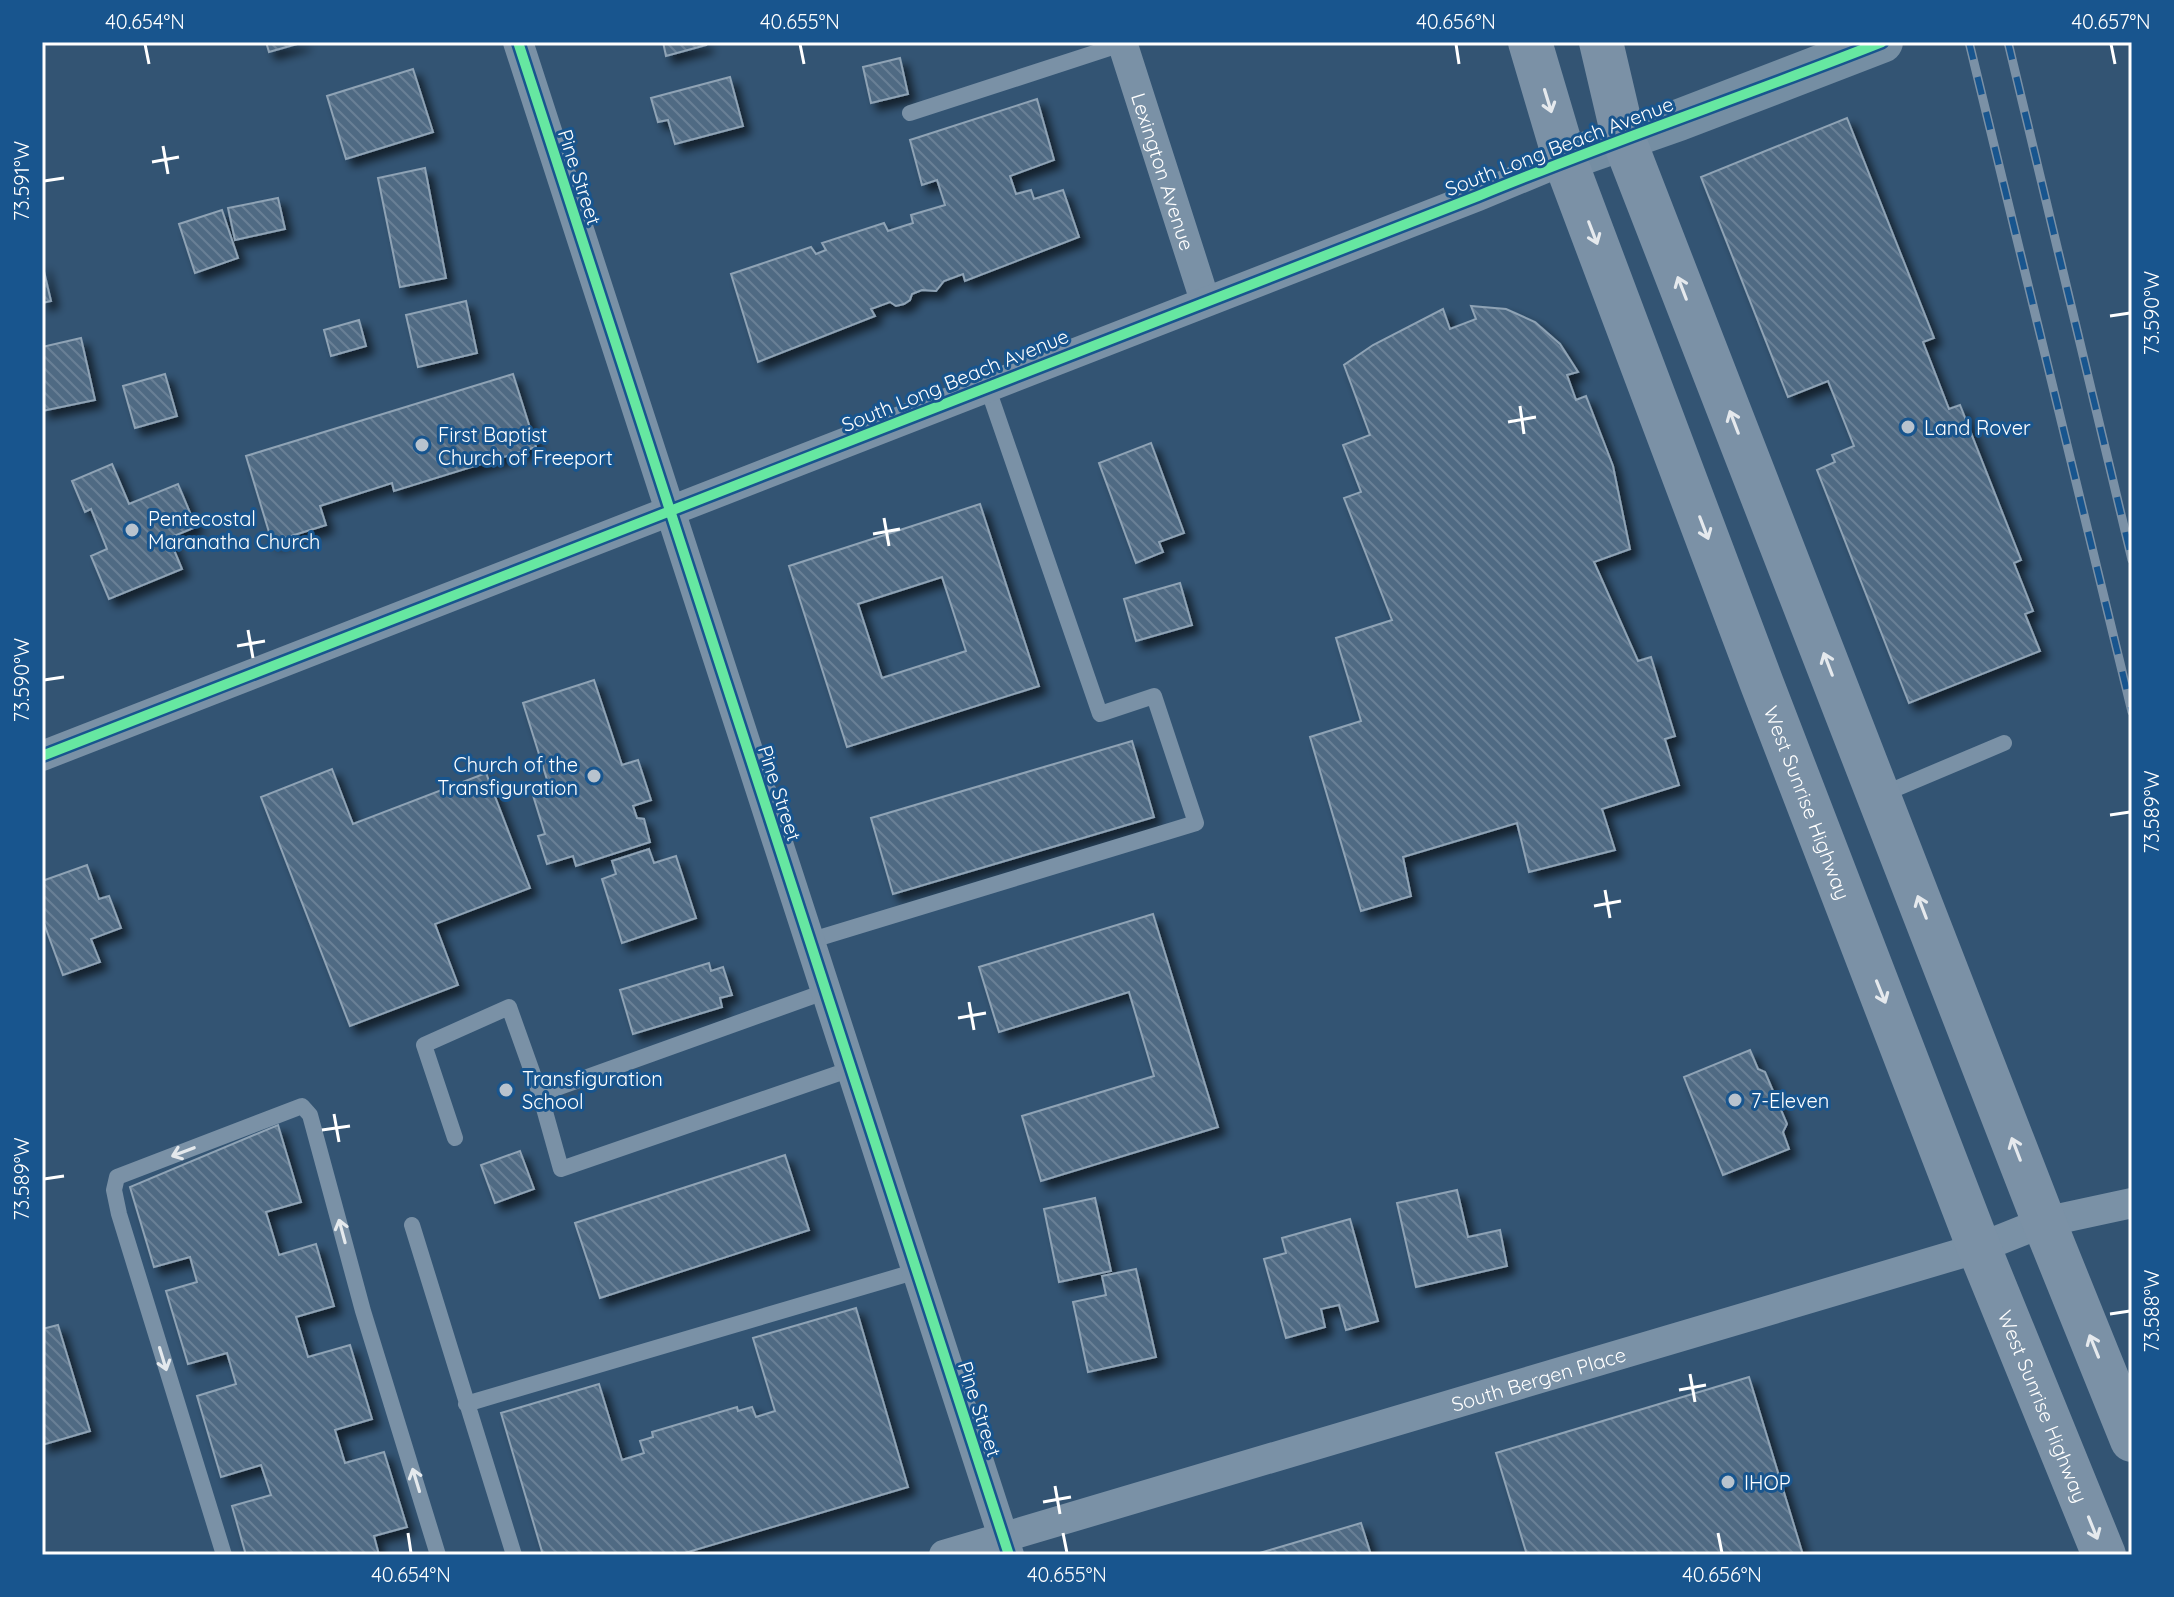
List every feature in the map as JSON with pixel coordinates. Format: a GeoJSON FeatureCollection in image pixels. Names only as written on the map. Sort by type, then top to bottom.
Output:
{"type":"FeatureCollection","features":[{"type":"Feature","properties":{"kind":"highway","name":"West Sunrise Highway"},"geometry":{"type":"LineString","coordinates":[[1530,42],[1565,160],[1762,684],[1979,1248],[2104,1555]]}},
{"type":"Feature","properties":{"kind":"highway"},"geometry":{"type":"LineString","coordinates":[[1601,42],[1624,140],[2044,1222],[2132,1440]]}},
{"type":"Feature","properties":{"kind":"street","name":"Pine Street"},"geometry":{"type":"LineString","coordinates":[[518,42],[1006,1546]]}},
{"type":"Feature","properties":{"kind":"street","name":"Lexington Avenue"},"geometry":{"type":"LineString","coordinates":[[1122,43],[1205,301]]}},
{"type":"Feature","properties":{"kind":"street","name":"South Long Beach Avenue"},"geometry":{"type":"LineString","coordinates":[[42,756],[1565,160],[1870,44]]}},
{"type":"Feature","properties":{"kind":"street","name":"South Bergen Place"},"geometry":{"type":"LineString","coordinates":[[944,1555],[1006,1546],[1979,1248],[2044,1222],[2132,1203]]}},
{"type":"Feature","properties":{"kind":"lane"},"geometry":{"type":"LineString","coordinates":[[910,113],[1122,43]]}},
{"type":"Feature","properties":{"kind":"lane"},"geometry":{"type":"LineString","coordinates":[[809,941],[1196,823],[1154,696],[1100,714],[987,386]]}},
{"type":"Feature","properties":{"kind":"lane"},"geometry":{"type":"LineString","coordinates":[[1879,796],[2004,743]]}},
{"type":"Feature","properties":{"kind":"lane"},"geometry":{"type":"LineString","coordinates":[[540,1094],[827,991]]}},
{"type":"Feature","properties":{"kind":"lane"},"geometry":{"type":"LineString","coordinates":[[455,1138],[424,1045],[509,1007],[540,1094],[561,1169],[851,1069]]}},
{"type":"Feature","properties":{"kind":"lane"},"geometry":{"type":"LineString","coordinates":[[224,1555],[114,1190],[117,1177],[302,1106],[310,1115],[363,1311],[438,1555]]}},
{"type":"Feature","properties":{"kind":"lane"},"geometry":{"type":"LineString","coordinates":[[412,1225],[514,1555]]}},
{"type":"Feature","properties":{"kind":"lane"},"geometry":{"type":"LineString","coordinates":[[466,1404],[917,1271]]}},
{"type":"Feature","properties":{"kind":"building"},"geometry":{"type":"Polygon","coordinates":[[[266,42],[304,42],[269,52],[266,42]]]}},
{"type":"Feature","properties":{"kind":"building"},"geometry":{"type":"Polygon","coordinates":[[[663,42],[705,42],[706,45],[666,56],[663,42]]]}},
{"type":"Feature","properties":{"kind":"building"},"geometry":{"type":"Polygon","coordinates":[[[900,58],[908,94],[871,103],[863,67],[900,58]]]}},
{"type":"Feature","properties":{"kind":"building"},"geometry":{"type":"Polygon","coordinates":[[[413,69],[433,132],[346,159],[327,96],[413,69]]]}},
{"type":"Feature","properties":{"kind":"building"},"geometry":{"type":"Polygon","coordinates":[[[730,77],[743,126],[675,144],[668,120],[658,122],[651,98],[730,77]]]}},
{"type":"Feature","properties":{"kind":"building"},"geometry":{"type":"Polygon","coordinates":[[[1037,99],[1054,160],[1010,176],[1016,194],[1031,190],[1034,199],[1063,190],[1079,237],[965,281],[963,274],[944,281],[936,291],[922,290],[912,294],[904,304],[896,306],[890,302],[871,309],[875,316],[758,362],[731,274],[811,247],[816,254],[826,250],[822,243],[884,223],[888,231],[913,223],[911,215],[945,205],[937,180],[922,185],[910,140],[1037,99]]]}},
{"type":"Feature","properties":{"kind":"building","name":"Land Rover"},"geometry":{"type":"Polygon","coordinates":[[[1847,118],[1934,338],[1923,342],[1949,409],[1960,405],[2021,560],[2014,563],[2033,611],[2025,614],[2040,651],[1909,703],[1817,470],[1835,462],[1832,455],[1854,446],[1828,381],[1788,397],[1701,177],[1847,118]]]}},
{"type":"Feature","properties":{"kind":"building"},"geometry":{"type":"Polygon","coordinates":[[[425,168],[446,278],[400,287],[378,178],[425,168]]]}},
{"type":"Feature","properties":{"kind":"building"},"geometry":{"type":"Polygon","coordinates":[[[278,198],[285,229],[235,240],[228,208],[278,198]]]}},
{"type":"Feature","properties":{"kind":"building"},"geometry":{"type":"Polygon","coordinates":[[[222,210],[238,258],[195,273],[179,224],[222,210]]]}},
{"type":"Feature","properties":{"kind":"building"},"geometry":{"type":"Polygon","coordinates":[[[42,263],[51,301],[42,303],[42,263]]]}},
{"type":"Feature","properties":{"kind":"building"},"geometry":{"type":"Polygon","coordinates":[[[466,301],[477,353],[418,367],[406,315],[466,301]]]}},
{"type":"Feature","properties":{"kind":"building"},"geometry":{"type":"Polygon","coordinates":[[[1471,306],[1506,309],[1535,322],[1560,344],[1578,372],[1567,375],[1576,400],[1586,396],[1613,466],[1630,549],[1594,562],[1638,661],[1651,657],[1675,736],[1665,739],[1679,785],[1602,809],[1615,850],[1529,872],[1517,823],[1403,857],[1411,896],[1361,911],[1310,737],[1361,721],[1336,638],[1392,620],[1344,498],[1361,492],[1343,445],[1370,435],[1344,365],[1373,345],[1443,309],[1450,329],[1476,319],[1471,306]]]}},
{"type":"Feature","properties":{"kind":"building"},"geometry":{"type":"Polygon","coordinates":[[[359,320],[366,346],[331,356],[324,330],[359,320]]]}},
{"type":"Feature","properties":{"kind":"building"},"geometry":{"type":"Polygon","coordinates":[[[81,338],[95,400],[42,411],[42,347],[81,338]]]}},
{"type":"Feature","properties":{"kind":"building"},"geometry":{"type":"Polygon","coordinates":[[[165,374],[177,416],[135,428],[123,386],[165,374]]]}},
{"type":"Feature","properties":{"kind":"building"},"geometry":{"type":"Polygon","coordinates":[[[513,374],[536,447],[394,491],[392,483],[320,506],[326,525],[272,542],[246,456],[513,374]]]}},
{"type":"Feature","properties":{"kind":"building"},"geometry":{"type":"Polygon","coordinates":[[[1151,443],[1184,533],[1159,542],[1163,552],[1136,563],[1099,463],[1151,443]]]}},
{"type":"Feature","properties":{"kind":"building"},"geometry":{"type":"Polygon","coordinates":[[[112,464],[129,504],[178,484],[196,527],[169,538],[182,569],[109,599],[91,556],[107,549],[91,509],[85,512],[72,481],[112,464]]]}},
{"type":"Feature","properties":{"kind":"building"},"geometry":{"type":"Polygon","coordinates":[[[980,504],[1039,686],[847,747],[789,566],[980,504]],[[942,577],[858,604],[882,678],[966,651],[942,577]]]}},
{"type":"Feature","properties":{"kind":"building"},"geometry":{"type":"Polygon","coordinates":[[[1180,583],[1192,625],[1136,641],[1124,599],[1180,583]]]}},
{"type":"Feature","properties":{"kind":"building","name":"Church of the Transfiguration"},"geometry":{"type":"Polygon","coordinates":[[[594,680],[622,765],[638,760],[651,800],[633,806],[637,818],[644,819],[650,842],[576,866],[573,856],[547,864],[538,836],[545,834],[532,792],[549,786],[523,703],[594,680]]]}},
{"type":"Feature","properties":{"kind":"building"},"geometry":{"type":"Polygon","coordinates":[[[1132,741],[1154,817],[893,894],[871,818],[1132,741]]]}},
{"type":"Feature","properties":{"kind":"building"},"geometry":{"type":"Polygon","coordinates":[[[332,769],[353,824],[486,773],[530,888],[435,924],[458,985],[350,1026],[261,797],[332,769]]]}},
{"type":"Feature","properties":{"kind":"building"},"geometry":{"type":"Polygon","coordinates":[[[649,849],[654,863],[676,856],[696,918],[622,943],[602,879],[616,874],[612,861],[649,849]]]}},
{"type":"Feature","properties":{"kind":"building"},"geometry":{"type":"Polygon","coordinates":[[[87,865],[99,899],[109,896],[121,928],[91,939],[100,962],[63,975],[42,918],[42,881],[87,865]]]}},
{"type":"Feature","properties":{"kind":"building"},"geometry":{"type":"Polygon","coordinates":[[[1153,914],[1218,1127],[1041,1181],[1022,1116],[1154,1076],[1129,992],[999,1032],[979,967],[1153,914]]]}},
{"type":"Feature","properties":{"kind":"building"},"geometry":{"type":"Polygon","coordinates":[[[709,963],[711,971],[723,967],[732,995],[720,998],[722,1007],[633,1034],[620,990],[709,963]]]}},
{"type":"Feature","properties":{"kind":"building","name":"7-Eleven"},"geometry":{"type":"Polygon","coordinates":[[[1750,1050],[1758,1069],[1765,1072],[1787,1124],[1783,1132],[1789,1149],[1723,1175],[1684,1077],[1750,1050]]]}},
{"type":"Feature","properties":{"kind":"building"},"geometry":{"type":"Polygon","coordinates":[[[278,1125],[301,1202],[266,1212],[279,1255],[316,1244],[334,1306],[296,1317],[308,1357],[350,1345],[372,1419],[335,1430],[345,1463],[384,1452],[407,1527],[374,1536],[379,1555],[246,1555],[232,1506],[271,1495],[261,1465],[221,1477],[197,1396],[236,1384],[227,1353],[188,1364],[166,1291],[197,1282],[190,1257],[154,1267],[130,1187],[278,1125]]]}},
{"type":"Feature","properties":{"kind":"building"},"geometry":{"type":"Polygon","coordinates":[[[520,1151],[534,1189],[495,1203],[481,1165],[520,1151]]]}},
{"type":"Feature","properties":{"kind":"building"},"geometry":{"type":"Polygon","coordinates":[[[785,1155],[809,1230],[600,1298],[575,1223],[785,1155]]]}},
{"type":"Feature","properties":{"kind":"building"},"geometry":{"type":"Polygon","coordinates":[[[1457,1190],[1468,1237],[1500,1230],[1507,1266],[1416,1287],[1397,1203],[1457,1190]]]}},
{"type":"Feature","properties":{"kind":"building"},"geometry":{"type":"Polygon","coordinates":[[[1095,1198],[1111,1271],[1059,1282],[1044,1209],[1095,1198]]]}},
{"type":"Feature","properties":{"kind":"building"},"geometry":{"type":"Polygon","coordinates":[[[1350,1219],[1378,1321],[1346,1330],[1339,1305],[1321,1309],[1325,1327],[1286,1338],[1264,1259],[1286,1253],[1282,1238],[1350,1219]]]}},
{"type":"Feature","properties":{"kind":"building"},"geometry":{"type":"Polygon","coordinates":[[[1136,1269],[1156,1357],[1088,1372],[1073,1302],[1106,1295],[1102,1276],[1136,1269]]]}},
{"type":"Feature","properties":{"kind":"building"},"geometry":{"type":"Polygon","coordinates":[[[856,1308],[908,1487],[678,1555],[543,1555],[501,1413],[599,1384],[622,1460],[644,1453],[640,1441],[653,1437],[652,1432],[737,1407],[738,1411],[752,1407],[756,1417],[775,1411],[753,1338],[856,1308]]]}},
{"type":"Feature","properties":{"kind":"building"},"geometry":{"type":"Polygon","coordinates":[[[58,1325],[90,1431],[42,1445],[42,1329],[58,1325]]]}},
{"type":"Feature","properties":{"kind":"building"},"geometry":{"type":"Polygon","coordinates":[[[1749,1377],[1803,1555],[1527,1555],[1496,1453],[1749,1377]]]}},
{"type":"Feature","properties":{"kind":"building"},"geometry":{"type":"Polygon","coordinates":[[[1361,1523],[1371,1555],[1253,1555],[1361,1523]]]}},
{"type":"Feature","properties":{"kind":"railway"},"geometry":{"type":"LineString","coordinates":[[1969,42],[2132,712]]}},
{"type":"Feature","properties":{"kind":"railway"},"geometry":{"type":"LineString","coordinates":[[2008,42],[2132,560]]}},
{"type":"Feature","properties":{"kind":"cycle path"},"geometry":{"type":"LineString","coordinates":[[518,42],[1009,1555]]}},
{"type":"Feature","properties":{"kind":"cycle path"},"geometry":{"type":"LineString","coordinates":[[42,756],[1578,156],[1882,42]]}},
{"type":"Feature","properties":{"kind":"place","name":"Land Rover"},"geometry":{"type":"Point","coordinates":[1908,427]}},
{"type":"Feature","properties":{"kind":"place","name":"First Baptist Church of Freeport"},"geometry":{"type":"Point","coordinates":[422,445]}},
{"type":"Feature","properties":{"kind":"place","name":"Pentecostal Maranatha Church"},"geometry":{"type":"Point","coordinates":[132,530]}},
{"type":"Feature","properties":{"kind":"place","name":"Church of the Transfiguration"},"geometry":{"type":"Point","coordinates":[594,776]}},
{"type":"Feature","properties":{"kind":"place","name":"Transfiguration School"},"geometry":{"type":"Point","coordinates":[506,1090]}},
{"type":"Feature","properties":{"kind":"place","name":"7-Eleven"},"geometry":{"type":"Point","coordinates":[1735,1100]}},
{"type":"Feature","properties":{"kind":"place","name":"IHOP"},"geometry":{"type":"Point","coordinates":[1728,1482]}}]}
